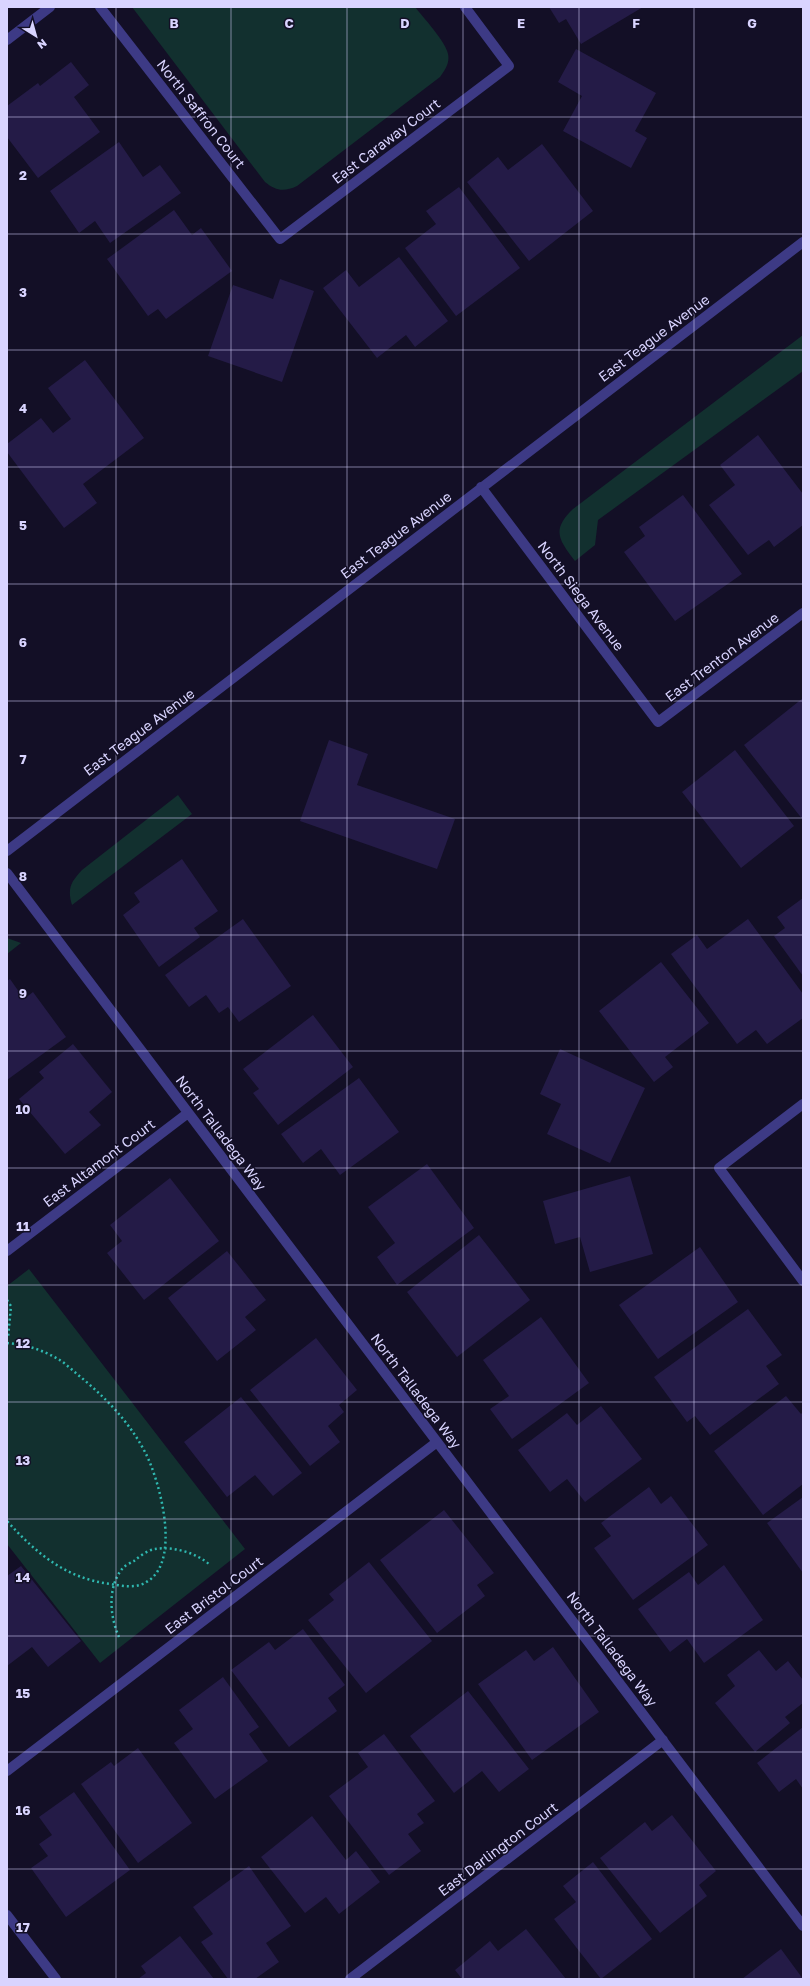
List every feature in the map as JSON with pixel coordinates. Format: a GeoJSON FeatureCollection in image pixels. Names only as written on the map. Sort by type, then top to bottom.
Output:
{"type":"FeatureCollection","features":[{"type":"Feature","properties":{"kind":"street"},"geometry":{"type":"LineString","coordinates":[[7,40],[50,7]]}},
{"type":"Feature","properties":{"kind":"street","name":"North Saffron Court"},"geometry":{"type":"LineString","coordinates":[[100,7],[280,239]]}},
{"type":"Feature","properties":{"kind":"street","name":"East Caraway Court"},"geometry":{"type":"LineString","coordinates":[[280,239],[509,66],[465,7]]}},
{"type":"Feature","properties":{"kind":"street","name":"East Teague Avenue"},"geometry":{"type":"LineString","coordinates":[[7,851],[803,242]]}},
{"type":"Feature","properties":{"kind":"street","name":"North Siega Avenue"},"geometry":{"type":"LineString","coordinates":[[481,487],[658,722]]}},
{"type":"Feature","properties":{"kind":"street","name":"East Trenton Avenue"},"geometry":{"type":"LineString","coordinates":[[658,722],[803,613]]}},
{"type":"Feature","properties":{"kind":"street","name":"North Talladega Way"},"geometry":{"type":"LineString","coordinates":[[7,873],[803,1926]]}},
{"type":"Feature","properties":{"kind":"street"},"geometry":{"type":"LineString","coordinates":[[803,1104],[718,1168],[803,1281]]}},
{"type":"Feature","properties":{"kind":"street","name":"East Altamont Court"},"geometry":{"type":"LineString","coordinates":[[7,1251],[188,1113]]}},
{"type":"Feature","properties":{"kind":"street","name":"East Bristol Court"},"geometry":{"type":"LineString","coordinates":[[7,1771],[437,1442]]}},
{"type":"Feature","properties":{"kind":"street","name":"East Darlington Court"},"geometry":{"type":"LineString","coordinates":[[350,1979],[663,1740]]}},
{"type":"Feature","properties":{"kind":"street"},"geometry":{"type":"LineString","coordinates":[[7,1915],[56,1979]]}},
{"type":"Feature","properties":{"kind":"path"},"geometry":{"type":"LineString","coordinates":[[7,1300],[11,1306],[8,1338]]}},
{"type":"Feature","properties":{"kind":"path"},"geometry":{"type":"LineString","coordinates":[[7,1343],[22,1344],[59,1359],[93,1387],[125,1421],[146,1453],[156,1480],[164,1517],[165,1549],[158,1572],[148,1581],[136,1586],[90,1582],[61,1568],[32,1548],[7,1521]]}},
{"type":"Feature","properties":{"kind":"path"},"geometry":{"type":"LineString","coordinates":[[119,1637],[113,1624],[112,1594],[122,1569],[143,1554],[155,1549],[185,1552],[204,1560],[210,1565]]}},
{"type":"Feature","properties":{"kind":"green space"},"geometry":{"type":"Polygon","coordinates":[[[132,7],[415,7],[443,43],[448,54],[448,63],[440,77],[297,186],[280,190],[265,182],[132,7]]]}},
{"type":"Feature","properties":{"kind":"green space"},"geometry":{"type":"Polygon","coordinates":[[[803,335],[803,371],[598,520],[595,545],[575,561],[565,547],[560,535],[562,523],[573,509],[803,335]]]}},
{"type":"Feature","properties":{"kind":"green space"},"geometry":{"type":"Polygon","coordinates":[[[178,795],[192,814],[72,905],[70,894],[71,886],[75,878],[82,870],[178,795]]]}},
{"type":"Feature","properties":{"kind":"green space"},"geometry":{"type":"Polygon","coordinates":[[[7,938],[21,943],[7,954],[7,938]]]}},
{"type":"Feature","properties":{"kind":"green space"},"geometry":{"type":"Polygon","coordinates":[[[29,1269],[245,1549],[100,1663],[7,1544],[7,1286],[29,1269]]]}},
{"type":"Feature","properties":{"kind":"building"},"geometry":{"type":"Polygon","coordinates":[[[549,7],[643,7],[581,44],[566,19],[559,23],[549,7]]]}},
{"type":"Feature","properties":{"kind":"building"},"geometry":{"type":"Polygon","coordinates":[[[576,49],[656,93],[635,131],[647,138],[631,168],[563,131],[582,96],[558,82],[576,49]]]}},
{"type":"Feature","properties":{"kind":"building"},"geometry":{"type":"Polygon","coordinates":[[[71,62],[89,85],[74,97],[100,132],[38,178],[7,137],[7,106],[38,83],[40,86],[71,62]]]}},
{"type":"Feature","properties":{"kind":"building"},"geometry":{"type":"Polygon","coordinates":[[[119,142],[143,177],[160,165],[181,193],[110,243],[95,221],[79,233],[50,191],[119,142]]]}},
{"type":"Feature","properties":{"kind":"building"},"geometry":{"type":"Polygon","coordinates":[[[542,144],[593,211],[529,261],[467,182],[498,157],[508,170],[542,144]]]}},
{"type":"Feature","properties":{"kind":"building"},"geometry":{"type":"Polygon","coordinates":[[[459,187],[520,268],[456,316],[405,248],[436,224],[426,211],[459,187]]]}},
{"type":"Feature","properties":{"kind":"building"},"geometry":{"type":"Polygon","coordinates":[[[174,210],[192,235],[201,228],[232,271],[166,319],[158,309],[148,316],[107,259],[174,210]]]}},
{"type":"Feature","properties":{"kind":"building"},"geometry":{"type":"Polygon","coordinates":[[[399,257],[448,321],[415,347],[406,335],[377,358],[323,288],[346,270],[359,287],[399,257]]]}},
{"type":"Feature","properties":{"kind":"building"},"geometry":{"type":"Polygon","coordinates":[[[280,279],[314,291],[282,382],[208,356],[233,285],[273,299],[280,279]]]}},
{"type":"Feature","properties":{"kind":"building"},"geometry":{"type":"Polygon","coordinates":[[[85,360],[144,438],[83,484],[97,503],[64,528],[7,452],[7,444],[41,418],[53,433],[71,419],[48,388],[85,360]]]}},
{"type":"Feature","properties":{"kind":"building"},"geometry":{"type":"Polygon","coordinates":[[[758,435],[803,494],[803,525],[774,547],[769,540],[748,555],[709,505],[735,485],[720,465],[758,435]]]}},
{"type":"Feature","properties":{"kind":"building"},"geometry":{"type":"Polygon","coordinates":[[[683,495],[742,574],[675,621],[624,552],[645,536],[639,527],[683,495]]]}},
{"type":"Feature","properties":{"kind":"building"},"geometry":{"type":"Polygon","coordinates":[[[803,698],[803,820],[744,745],[803,698]]]}},
{"type":"Feature","properties":{"kind":"building"},"geometry":{"type":"Polygon","coordinates":[[[329,740],[368,754],[357,785],[455,819],[437,869],[300,821],[329,740]]]}},
{"type":"Feature","properties":{"kind":"building"},"geometry":{"type":"Polygon","coordinates":[[[735,750],[794,826],[741,868],[682,792],[735,750]]]}},
{"type":"Feature","properties":{"kind":"building"},"geometry":{"type":"Polygon","coordinates":[[[182,859],[218,911],[194,928],[200,937],[159,967],[123,915],[140,902],[134,893],[182,859]]]}},
{"type":"Feature","properties":{"kind":"building"},"geometry":{"type":"Polygon","coordinates":[[[803,898],[803,976],[774,936],[785,928],[777,917],[803,898]]]}},
{"type":"Feature","properties":{"kind":"building"},"geometry":{"type":"Polygon","coordinates":[[[243,919],[291,986],[239,1022],[228,1007],[219,1013],[206,995],[189,1007],[165,975],[243,919]]]}},
{"type":"Feature","properties":{"kind":"building"},"geometry":{"type":"Polygon","coordinates":[[[748,919],[803,994],[803,1018],[767,1044],[756,1030],[737,1044],[671,954],[697,935],[707,949],[748,919]]]}},
{"type":"Feature","properties":{"kind":"building"},"geometry":{"type":"Polygon","coordinates":[[[661,962],[709,1023],[665,1057],[673,1067],[654,1082],[599,1011],[661,962]]]}},
{"type":"Feature","properties":{"kind":"building"},"geometry":{"type":"Polygon","coordinates":[[[10,979],[24,999],[33,992],[66,1037],[7,1080],[7,981],[10,979]]]}},
{"type":"Feature","properties":{"kind":"building"},"geometry":{"type":"Polygon","coordinates":[[[313,1015],[353,1067],[278,1125],[253,1093],[259,1089],[243,1069],[313,1015]]]}},
{"type":"Feature","properties":{"kind":"building"},"geometry":{"type":"Polygon","coordinates":[[[73,1044],[112,1092],[89,1112],[101,1125],[65,1154],[19,1099],[44,1078],[39,1072],[73,1044]]]}},
{"type":"Feature","properties":{"kind":"building"},"geometry":{"type":"Polygon","coordinates":[[[560,1049],[645,1088],[610,1163],[547,1134],[561,1104],[540,1094],[560,1049]]]}},
{"type":"Feature","properties":{"kind":"building"},"geometry":{"type":"Polygon","coordinates":[[[359,1078],[399,1132],[340,1175],[321,1149],[303,1163],[281,1134],[359,1078]]]}},
{"type":"Feature","properties":{"kind":"building"},"geometry":{"type":"Polygon","coordinates":[[[427,1164],[474,1228],[397,1285],[377,1257],[395,1243],[368,1207],[427,1164]]]}},
{"type":"Feature","properties":{"kind":"building"},"geometry":{"type":"Polygon","coordinates":[[[630,1176],[653,1254],[590,1272],[580,1237],[555,1244],[543,1201],[630,1176]]]}},
{"type":"Feature","properties":{"kind":"building"},"geometry":{"type":"Polygon","coordinates":[[[170,1178],[219,1241],[144,1300],[107,1253],[122,1241],[110,1225],[170,1178]]]}},
{"type":"Feature","properties":{"kind":"building"},"geometry":{"type":"Polygon","coordinates":[[[479,1235],[530,1300],[457,1357],[407,1292],[479,1235]]]}},
{"type":"Feature","properties":{"kind":"building"},"geometry":{"type":"Polygon","coordinates":[[[700,1247],[738,1302],[658,1359],[619,1305],[700,1247]]]}},
{"type":"Feature","properties":{"kind":"building"},"geometry":{"type":"Polygon","coordinates":[[[227,1251],[266,1300],[245,1317],[256,1330],[217,1361],[168,1298],[227,1251]]]}},
{"type":"Feature","properties":{"kind":"building"},"geometry":{"type":"Polygon","coordinates":[[[748,1309],[782,1355],[766,1366],[779,1384],[710,1435],[695,1416],[687,1422],[654,1377],[748,1309]]]}},
{"type":"Feature","properties":{"kind":"building"},"geometry":{"type":"Polygon","coordinates":[[[541,1317],[589,1383],[512,1439],[490,1409],[509,1396],[483,1360],[541,1317]]]}},
{"type":"Feature","properties":{"kind":"building"},"geometry":{"type":"Polygon","coordinates":[[[316,1338],[357,1390],[339,1405],[344,1412],[328,1426],[340,1442],[310,1466],[250,1390],[316,1338]]]}},
{"type":"Feature","properties":{"kind":"building"},"geometry":{"type":"Polygon","coordinates":[[[786,1396],[801,1414],[803,1412],[803,1484],[763,1515],[714,1451],[786,1396]]]}},
{"type":"Feature","properties":{"kind":"building"},"geometry":{"type":"Polygon","coordinates":[[[241,1397],[302,1473],[273,1496],[255,1475],[227,1497],[184,1442],[241,1397]]]}},
{"type":"Feature","properties":{"kind":"building"},"geometry":{"type":"Polygon","coordinates":[[[601,1406],[642,1459],[585,1502],[567,1479],[550,1492],[518,1450],[567,1413],[577,1425],[601,1406]]]}},
{"type":"Feature","properties":{"kind":"building"},"geometry":{"type":"Polygon","coordinates":[[[649,1487],[661,1504],[671,1496],[708,1545],[633,1600],[594,1548],[611,1536],[601,1523],[649,1487]]]}},
{"type":"Feature","properties":{"kind":"building"},"geometry":{"type":"Polygon","coordinates":[[[803,1497],[803,1573],[767,1523],[803,1497]]]}},
{"type":"Feature","properties":{"kind":"building"},"geometry":{"type":"Polygon","coordinates":[[[444,1510],[494,1573],[477,1585],[485,1596],[437,1633],[380,1560],[444,1510]]]}},
{"type":"Feature","properties":{"kind":"building"},"geometry":{"type":"Polygon","coordinates":[[[369,1562],[432,1641],[366,1693],[308,1620],[334,1600],[329,1594],[369,1562]]]}},
{"type":"Feature","properties":{"kind":"building"},"geometry":{"type":"Polygon","coordinates":[[[724,1565],[763,1620],[704,1663],[687,1639],[670,1652],[638,1609],[689,1572],[698,1585],[724,1565]]]}},
{"type":"Feature","properties":{"kind":"building"},"geometry":{"type":"Polygon","coordinates":[[[21,1566],[81,1641],[48,1667],[32,1647],[7,1666],[7,1576],[21,1566]]]}},
{"type":"Feature","properties":{"kind":"building"},"geometry":{"type":"Polygon","coordinates":[[[303,1629],[345,1685],[328,1698],[337,1711],[289,1747],[231,1670],[269,1642],[275,1650],[303,1629]]]}},
{"type":"Feature","properties":{"kind":"building"},"geometry":{"type":"Polygon","coordinates":[[[553,1647],[599,1712],[532,1760],[478,1684],[526,1650],[534,1661],[553,1647]]]}},
{"type":"Feature","properties":{"kind":"building"},"geometry":{"type":"Polygon","coordinates":[[[759,1650],[776,1671],[788,1661],[803,1680],[803,1703],[785,1717],[790,1723],[755,1752],[715,1703],[735,1686],[727,1675],[759,1650]]]}},
{"type":"Feature","properties":{"kind":"building"},"geometry":{"type":"Polygon","coordinates":[[[223,1677],[259,1727],[249,1734],[268,1761],[215,1799],[174,1743],[193,1729],[179,1710],[223,1677]]]}},
{"type":"Feature","properties":{"kind":"building"},"geometry":{"type":"Polygon","coordinates":[[[468,1691],[529,1769],[499,1792],[482,1771],[454,1793],[410,1736],[468,1691]]]}},
{"type":"Feature","properties":{"kind":"building"},"geometry":{"type":"Polygon","coordinates":[[[803,1727],[803,1789],[796,1779],[779,1792],[757,1763],[803,1727]]]}},
{"type":"Feature","properties":{"kind":"building"},"geometry":{"type":"Polygon","coordinates":[[[384,1734],[435,1801],[417,1814],[424,1823],[408,1834],[421,1851],[389,1875],[329,1796],[368,1767],[358,1753],[384,1734]]]}},
{"type":"Feature","properties":{"kind":"building"},"geometry":{"type":"Polygon","coordinates":[[[138,1748],[192,1823],[138,1863],[81,1784],[111,1762],[114,1766],[138,1748]]]}},
{"type":"Feature","properties":{"kind":"building"},"geometry":{"type":"Polygon","coordinates":[[[74,1792],[130,1870],[66,1917],[31,1868],[48,1856],[39,1844],[52,1835],[39,1817],[74,1792]]]}},
{"type":"Feature","properties":{"kind":"building"},"geometry":{"type":"Polygon","coordinates":[[[672,1815],[716,1871],[699,1885],[707,1896],[660,1933],[600,1858],[645,1822],[652,1831],[672,1815]]]}},
{"type":"Feature","properties":{"kind":"building"},"geometry":{"type":"Polygon","coordinates":[[[312,1816],[346,1860],[356,1851],[380,1882],[339,1914],[326,1897],[305,1913],[261,1857],[312,1816]]]}},
{"type":"Feature","properties":{"kind":"building"},"geometry":{"type":"Polygon","coordinates":[[[593,1862],[652,1939],[601,1979],[554,1919],[576,1902],[563,1886],[593,1862]]]}},
{"type":"Feature","properties":{"kind":"building"},"geometry":{"type":"Polygon","coordinates":[[[249,1866],[291,1926],[266,1943],[279,1962],[255,1979],[228,1979],[201,1942],[213,1934],[193,1907],[249,1866]]]}},
{"type":"Feature","properties":{"kind":"building"},"geometry":{"type":"Polygon","coordinates":[[[526,1929],[566,1979],[462,1979],[455,1970],[490,1941],[498,1951],[526,1929]]]}},
{"type":"Feature","properties":{"kind":"building"},"geometry":{"type":"Polygon","coordinates":[[[180,1936],[214,1979],[138,1979],[146,1973],[141,1966],[180,1936]]]}},
{"type":"Feature","properties":{"kind":"building"},"geometry":{"type":"Polygon","coordinates":[[[781,1949],[803,1979],[742,1979],[781,1949]]]}}]}
